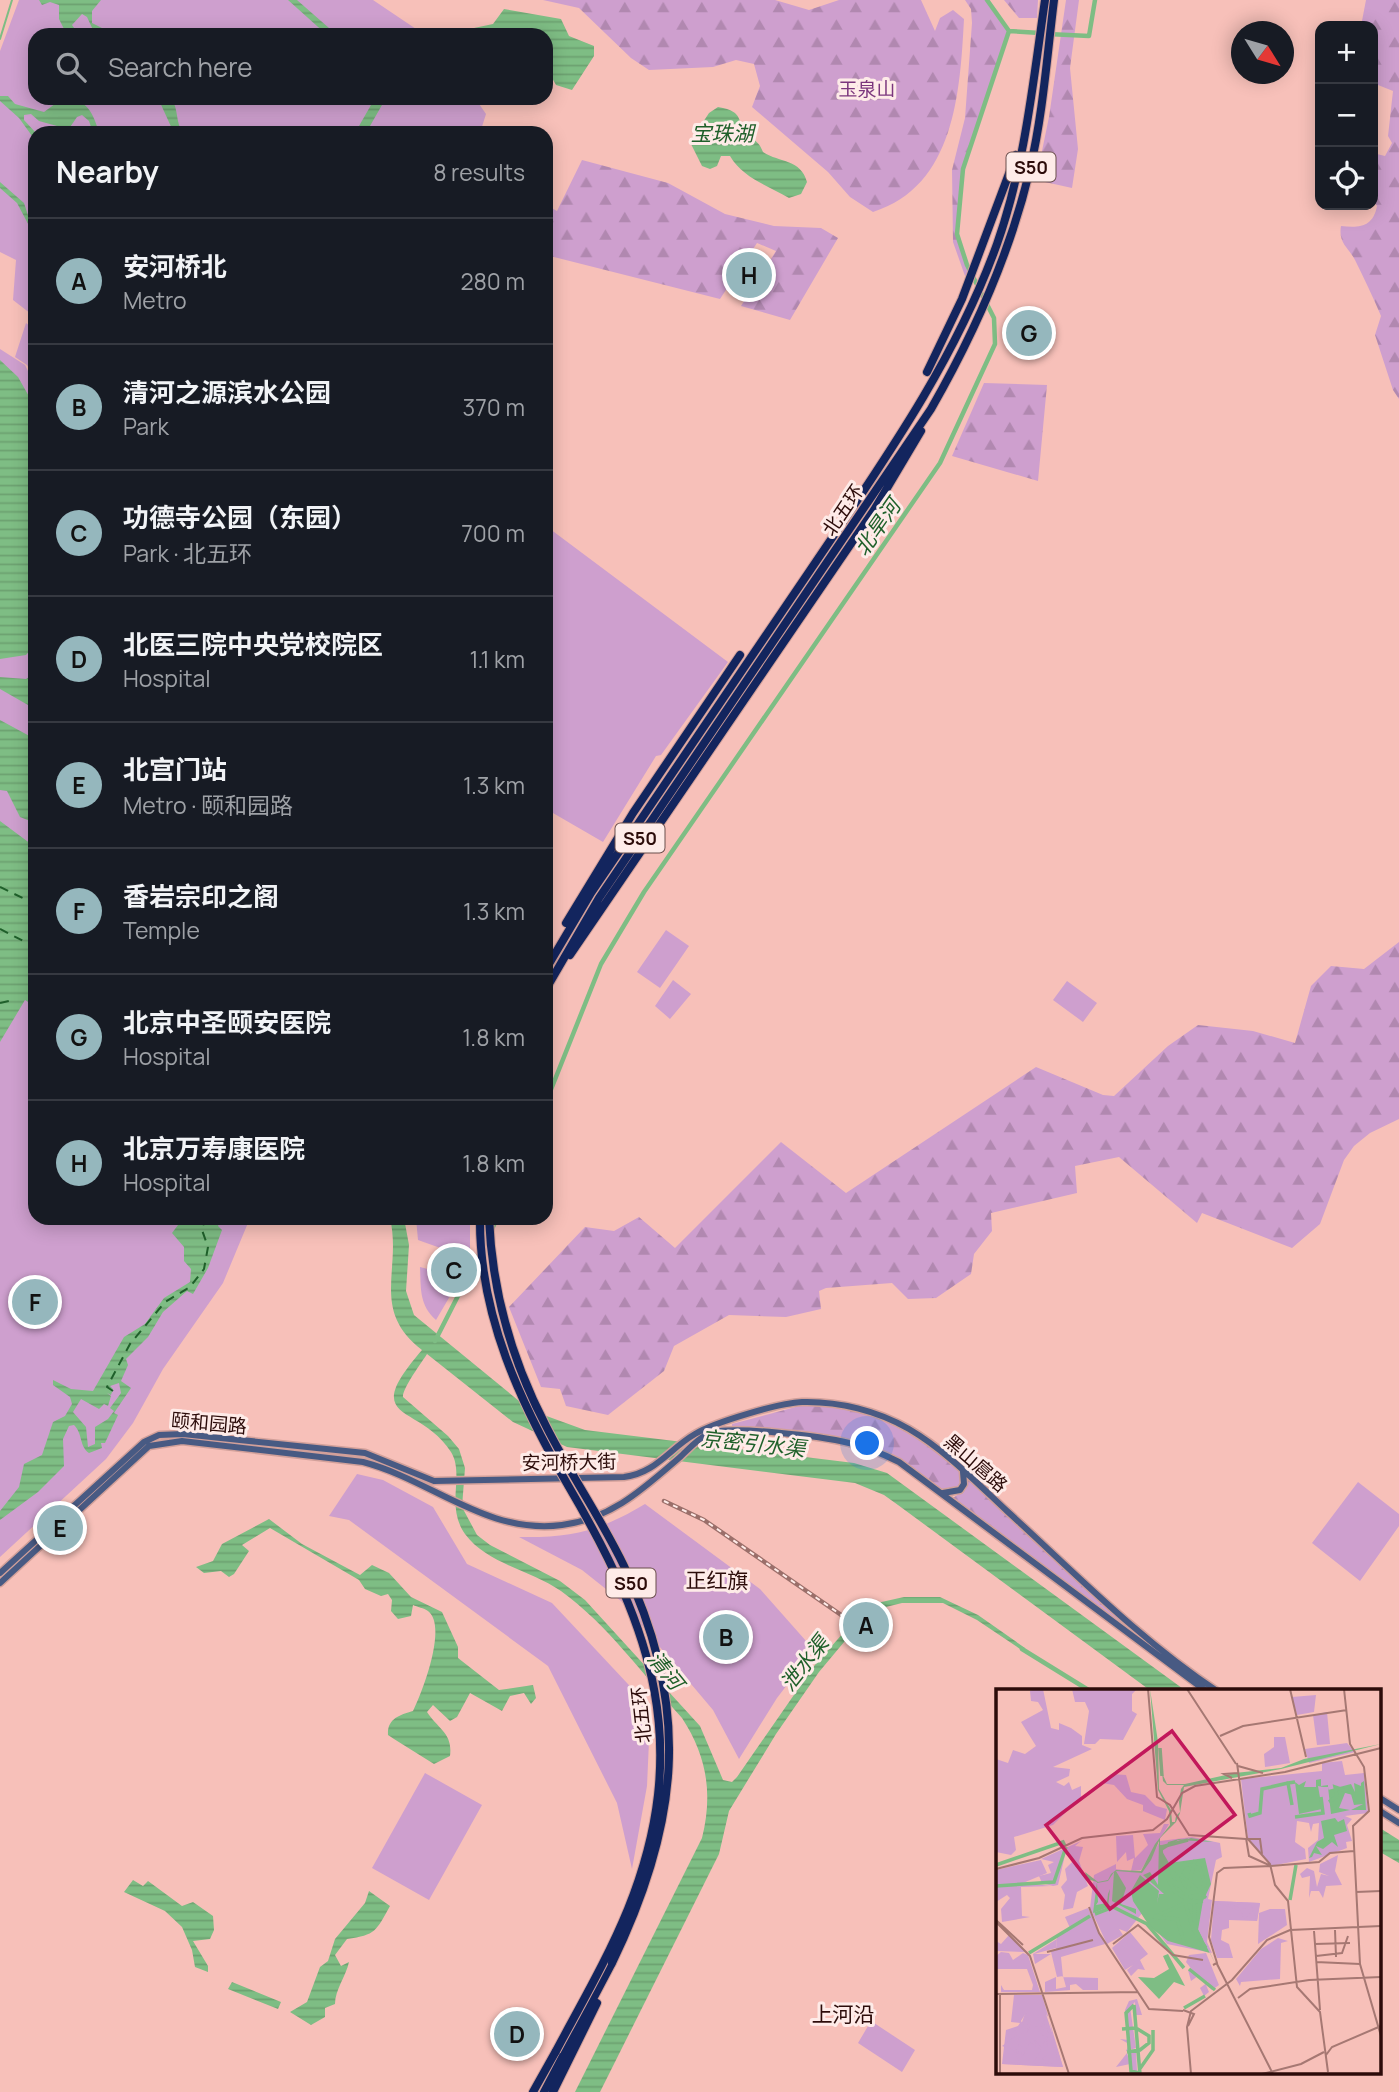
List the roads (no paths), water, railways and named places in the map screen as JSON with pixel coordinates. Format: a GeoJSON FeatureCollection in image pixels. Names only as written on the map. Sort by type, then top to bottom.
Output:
{"type":"FeatureCollection","features":[{"type":"Feature","properties":{"kind":"highway","name":"北五环"},"geometry":{"type":"LineString","coordinates":[[767,641],[939,372],[975,300],[1009,205],[1030,109],[1045,0]]}},
{"type":"Feature","properties":{"kind":"highway","name":"北五环"},"geometry":{"type":"LineString","coordinates":[[553,956],[591,893],[931,409],[982,311],[1020,208],[1031,166],[1055,0]]}},
{"type":"Feature","properties":{"kind":"highway"},"geometry":{"type":"LineString","coordinates":[[927,372],[962,299],[995,218],[1030,109]]}},
{"type":"Feature","properties":{"kind":"highway"},"geometry":{"type":"LineString","coordinates":[[553,979],[874,510],[913,447],[931,409]]}},
{"type":"Feature","properties":{"kind":"highway"},"geometry":{"type":"LineString","coordinates":[[553,954],[582,894],[740,656]]}},
{"type":"Feature","properties":{"kind":"highway","name":"北五环"},"geometry":{"type":"LineString","coordinates":[[553,977],[599,898],[735,688]]}},
{"type":"Feature","properties":{"kind":"highway","name":"北五环"},"geometry":{"type":"LineString","coordinates":[[481,1225],[488,1293],[506,1362],[536,1429],[600,1542],[627,1596],[647,1653],[659,1723],[660,1782],[645,1861],[617,1934],[559,2054],[544,2092]]}},
{"type":"Feature","properties":{"kind":"highway","name":"北五环"},"geometry":{"type":"LineString","coordinates":[[489,1225],[492,1261],[500,1304],[522,1376],[551,1437],[623,1564],[650,1630],[663,1679],[668,1719],[670,1776],[662,1828],[637,1909],[612,1963],[559,2054],[533,2092]]}},
{"type":"Feature","properties":{"kind":"highway"},"geometry":{"type":"LineString","coordinates":[[553,2092],[593,2012],[612,1963]]}},
{"type":"Feature","properties":{"kind":"main road","name":"黑山扈路"},"geometry":{"type":"LineString","coordinates":[[661,1462],[705,1429],[799,1402],[823,1402],[865,1411],[899,1424],[961,1468],[1200,1685]]}},
{"type":"Feature","properties":{"kind":"main road","name":"黑山扈路"},"geometry":{"type":"LineString","coordinates":[[444,1497],[474,1511],[521,1525],[551,1526],[580,1522],[618,1507],[704,1436],[714,1431],[733,1430],[848,1443],[899,1462],[1200,1685]]}},
{"type":"Feature","properties":{"kind":"main road","name":"颐和园路"},"geometry":{"type":"LineString","coordinates":[[0,1573],[153,1437],[183,1434],[365,1453],[382,1458]]}},
{"type":"Feature","properties":{"kind":"main road","name":"颐和园路"},"geometry":{"type":"LineString","coordinates":[[0,1583],[153,1444],[195,1443],[377,1465],[444,1497]]}},
{"type":"Feature","properties":{"kind":"main road","name":"安河桥大街"},"geometry":{"type":"LineString","coordinates":[[382,1458],[429,1480],[445,1481],[624,1477],[639,1475],[661,1462]]}},
{"type":"Feature","properties":{"kind":"main road"},"geometry":{"type":"LineString","coordinates":[[941,1492],[954,1493],[962,1487],[964,1476],[961,1468]]}},
{"type":"Feature","properties":{"kind":"main road"},"geometry":{"type":"LineString","coordinates":[[1382,1799],[1399,1810]]}},
{"type":"Feature","properties":{"kind":"main road"},"geometry":{"type":"LineString","coordinates":[[1382,1812],[1399,1823]]}},
{"type":"Feature","properties":{"kind":"water"},"geometry":{"type":"Polygon","coordinates":[[[39,0],[101,0],[92,11],[92,23],[102,28],[92,28],[87,17],[82,14],[72,25],[74,28],[64,28],[59,19],[59,5],[50,2],[42,5],[39,0]]]}},
{"type":"Feature","properties":{"kind":"water"},"geometry":{"type":"Polygon","coordinates":[[[288,0],[297,0],[329,28],[319,28],[288,0]]]}},
{"type":"Feature","properties":{"kind":"water"},"geometry":{"type":"Polygon","coordinates":[[[504,9],[561,19],[569,36],[594,46],[594,56],[572,90],[556,85],[553,80],[553,28],[474,28],[493,24],[504,9]]]}},
{"type":"Feature","properties":{"kind":"water"},"geometry":{"type":"Polygon","coordinates":[[[0,96],[8,96],[15,104],[44,112],[54,105],[84,105],[96,126],[91,126],[82,115],[71,126],[57,126],[39,121],[31,114],[24,115],[24,120],[30,126],[28,130],[0,101],[0,96]]]}},
{"type":"Feature","properties":{"kind":"water"},"geometry":{"type":"Polygon","coordinates":[[[161,105],[174,105],[180,126],[171,126],[161,105]]]}},
{"type":"Feature","properties":{"kind":"water"},"geometry":{"type":"Polygon","coordinates":[[[371,105],[382,105],[370,126],[359,126],[371,105]]]}},
{"type":"Feature","properties":{"kind":"water","name":"宝珠湖"},"geometry":{"type":"Polygon","coordinates":[[[718,107],[737,115],[763,152],[800,169],[807,182],[801,194],[789,198],[764,185],[749,176],[730,156],[721,156],[717,166],[710,169],[702,166],[690,142],[709,113],[718,107]]]}},
{"type":"Feature","properties":{"kind":"water"},"geometry":{"type":"Polygon","coordinates":[[[0,182],[24,203],[28,224],[17,203],[0,188],[0,182]]]}},
{"type":"Feature","properties":{"kind":"water"},"geometry":{"type":"Polygon","coordinates":[[[0,360],[18,377],[28,395],[28,653],[0,659],[0,360]]]}},
{"type":"Feature","properties":{"kind":"water"},"geometry":{"type":"Polygon","coordinates":[[[0,677],[28,678],[28,705],[0,689],[0,677]]]}},
{"type":"Feature","properties":{"kind":"water"},"geometry":{"type":"Polygon","coordinates":[[[0,720],[28,735],[28,820],[20,817],[7,791],[0,790],[0,720]]]}},
{"type":"Feature","properties":{"kind":"water"},"geometry":{"type":"Polygon","coordinates":[[[0,821],[28,842],[28,1002],[25,1000],[0,1042],[0,821]]]}},
{"type":"Feature","properties":{"kind":"water"},"geometry":{"type":"Polygon","coordinates":[[[178,1225],[218,1225],[222,1230],[208,1268],[193,1294],[187,1291],[163,1312],[148,1337],[126,1359],[128,1365],[121,1381],[131,1388],[114,1413],[118,1415],[105,1443],[101,1443],[102,1448],[89,1453],[77,1428],[74,1425],[69,1426],[63,1439],[64,1466],[38,1492],[0,1520],[0,1511],[19,1487],[24,1464],[42,1455],[53,1422],[65,1416],[72,1404],[70,1397],[53,1385],[53,1380],[71,1389],[93,1391],[124,1337],[145,1324],[164,1298],[190,1282],[191,1269],[184,1261],[184,1247],[172,1233],[178,1225]],[[119,1383],[110,1386],[113,1389],[111,1395],[107,1393],[111,1396],[108,1406],[104,1404],[99,1409],[81,1399],[73,1412],[86,1427],[88,1447],[95,1444],[95,1427],[108,1419],[114,1411],[110,1408],[121,1393],[119,1383]]]}},
{"type":"Feature","properties":{"kind":"water"},"geometry":{"type":"Polygon","coordinates":[[[391,1225],[405,1225],[409,1245],[406,1291],[414,1315],[530,1410],[585,1430],[854,1463],[887,1473],[1183,1689],[1148,1689],[884,1495],[855,1483],[567,1447],[513,1422],[427,1354],[403,1397],[459,1449],[465,1468],[462,1507],[477,1535],[490,1545],[560,1581],[585,1600],[700,1726],[723,1780],[732,1782],[737,1777],[814,1666],[868,1605],[904,1597],[940,1597],[978,1615],[1025,1648],[1026,1653],[977,1620],[943,1603],[902,1603],[870,1611],[819,1672],[776,1734],[729,1811],[719,1854],[600,2092],[575,2092],[702,1838],[707,1806],[706,1776],[697,1747],[682,1718],[594,1619],[561,1591],[485,1553],[465,1534],[456,1513],[456,1471],[451,1452],[438,1436],[400,1410],[395,1402],[395,1390],[422,1350],[406,1335],[392,1304],[391,1225]]]}},
{"type":"Feature","properties":{"kind":"water"},"geometry":{"type":"Polygon","coordinates":[[[269,1519],[302,1544],[360,1575],[372,1565],[389,1573],[411,1597],[442,1612],[458,1647],[458,1658],[499,1690],[533,1685],[536,1698],[531,1704],[524,1693],[510,1696],[502,1711],[470,1693],[457,1717],[450,1721],[433,1705],[427,1712],[447,1736],[450,1748],[450,1756],[434,1764],[388,1735],[392,1721],[413,1711],[422,1690],[434,1644],[433,1619],[428,1611],[413,1605],[411,1616],[398,1619],[391,1611],[392,1600],[388,1594],[381,1596],[365,1589],[359,1580],[270,1528],[242,1545],[249,1551],[234,1574],[229,1577],[221,1571],[204,1573],[196,1567],[213,1561],[222,1544],[269,1519]]]}},
{"type":"Feature","properties":{"kind":"water"},"geometry":{"type":"Polygon","coordinates":[[[1382,1829],[1399,1840],[1399,1863],[1382,1853],[1382,1829]]]}},
{"type":"Feature","properties":{"kind":"water"},"geometry":{"type":"Polygon","coordinates":[[[133,1880],[143,1886],[148,1881],[182,1906],[193,1902],[213,1916],[214,1930],[210,1939],[193,1941],[208,1966],[208,1972],[195,1967],[192,1950],[182,1927],[165,1911],[124,1892],[133,1880]]]}},
{"type":"Feature","properties":{"kind":"water"},"geometry":{"type":"Polygon","coordinates":[[[369,1891],[390,1906],[374,1930],[364,1936],[347,1939],[335,1955],[341,1966],[349,1962],[346,1972],[335,2004],[325,2008],[325,2017],[311,2025],[290,2012],[307,2002],[320,1967],[328,1961],[335,1939],[365,1903],[369,1891]]]}},
{"type":"Feature","properties":{"kind":"water"},"geometry":{"type":"Polygon","coordinates":[[[232,1982],[281,2002],[278,2009],[228,1989],[232,1982]]]}},
{"type":"Feature","properties":{"kind":"waterway"},"geometry":{"type":"LineString","coordinates":[[0,39],[12,0]]}},
{"type":"Feature","properties":{"kind":"waterway"},"geometry":{"type":"LineString","coordinates":[[987,0],[1009,31]]}},
{"type":"Feature","properties":{"kind":"waterway","name":"北旱河"},"geometry":{"type":"LineString","coordinates":[[1048,34],[1089,36],[1095,0]]}},
{"type":"Feature","properties":{"kind":"waterway","name":"北旱河"},"geometry":{"type":"LineString","coordinates":[[1009,31],[1040,33]]}},
{"type":"Feature","properties":{"kind":"waterway","name":"北旱河"},"geometry":{"type":"LineString","coordinates":[[553,1084],[601,964],[644,892],[940,463],[995,344],[994,318],[967,265],[957,234],[963,169],[1009,31]]}},
{"type":"Feature","properties":{"kind":"waterway","name":"北旱河"},"geometry":{"type":"LineString","coordinates":[[492,1229],[494,1225]]}},
{"type":"Feature","properties":{"kind":"waterway","name":"北旱河"},"geometry":{"type":"LineString","coordinates":[[435,1341],[488,1237]]}},
{"type":"Feature","properties":{"kind":"waterway","name":"泄水渠"},"geometry":{"type":"LineString","coordinates":[[1022,1649],[1087,1689]]}},
{"type":"Feature","properties":{"kind":"railway"},"geometry":{"type":"LineString","coordinates":[[664,1501],[704,1520],[860,1628]]}},
{"type":"Feature","properties":{"kind":"place","name":"北京万寿康医院"},"geometry":{"type":"Point","coordinates":[749,275]}},
{"type":"Feature","properties":{"kind":"place","name":"北京中圣颐安医院"},"geometry":{"type":"Point","coordinates":[1029,333]}},
{"type":"Feature","properties":{"kind":"place","name":"功德寺公园（东园）"},"geometry":{"type":"Point","coordinates":[454,1270]}},
{"type":"Feature","properties":{"kind":"place","name":"香岩宗印之阁"},"geometry":{"type":"Point","coordinates":[35,1302]}},
{"type":"Feature","properties":{"kind":"place","name":"北宫门站"},"geometry":{"type":"Point","coordinates":[60,1528]}},
{"type":"Feature","properties":{"kind":"place","name":"安河桥北"},"geometry":{"type":"Point","coordinates":[866,1625]}},
{"type":"Feature","properties":{"kind":"place","name":"清河之源滨水公园"},"geometry":{"type":"Point","coordinates":[726,1637]}},
{"type":"Feature","properties":{"kind":"place","name":"北医三院中央党校院区"},"geometry":{"type":"Point","coordinates":[517,2034]}},
{"type":"Feature","properties":{"kind":"district","name":"正红旗"},"geometry":{"type":"Point","coordinates":[717,1580]}},
{"type":"Feature","properties":{"kind":"district","name":"上河沿"},"geometry":{"type":"Point","coordinates":[843,2014]}},
{"type":"Feature","properties":{"kind":"park label","name":"玉泉山"},"geometry":{"type":"Point","coordinates":[867,89]}},
{"type":"Feature","properties":{"kind":"water label","name":"京密引水渠"},"geometry":{"type":"Point","coordinates":[753,1443]}},
{"type":"Feature","properties":{"kind":"water label","name":"清河"},"geometry":{"type":"Point","coordinates":[666,1670]}}]}
